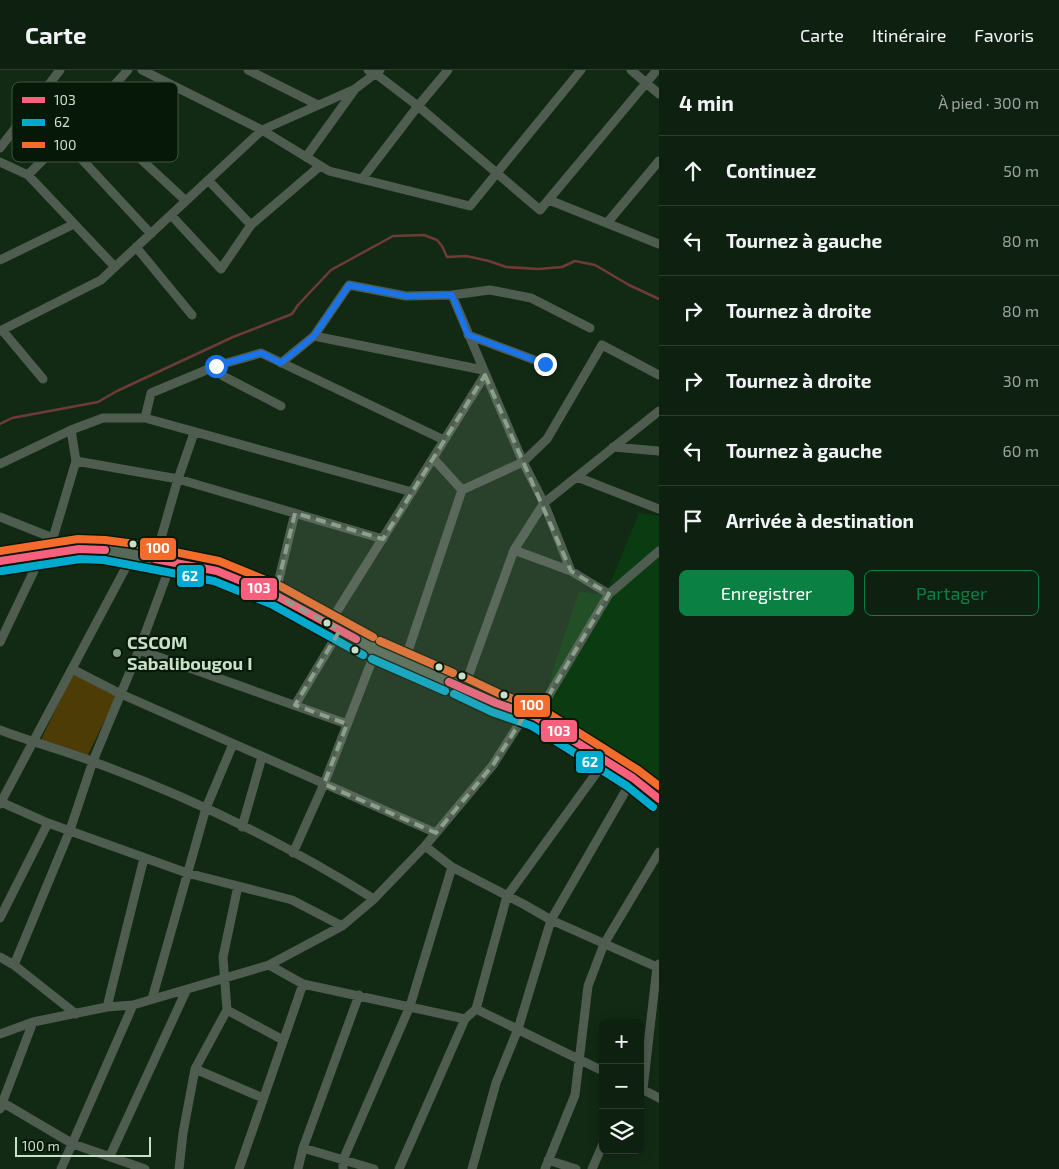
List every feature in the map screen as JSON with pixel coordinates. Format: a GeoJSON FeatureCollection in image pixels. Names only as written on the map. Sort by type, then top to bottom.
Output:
{"type":"FeatureCollection","features":[{"type":"Feature","properties":{"kind":"main road"},"geometry":{"type":"LineString","coordinates":[[0,561],[79,549],[105,550],[172,561],[217,571],[275,595],[404,664],[496,703],[531,715],[633,778],[659,799]]}},
{"type":"Feature","properties":{"kind":"street"},"geometry":{"type":"LineString","coordinates":[[51,82],[60,70]]}},
{"type":"Feature","properties":{"kind":"street"},"geometry":{"type":"LineString","coordinates":[[117,82],[128,70]]}},
{"type":"Feature","properties":{"kind":"street"},"geometry":{"type":"LineString","coordinates":[[142,70],[166,82]]}},
{"type":"Feature","properties":{"kind":"street"},"geometry":{"type":"LineString","coordinates":[[248,70],[318,104]]}},
{"type":"Feature","properties":{"kind":"street"},"geometry":{"type":"LineString","coordinates":[[362,179],[448,70]]}},
{"type":"Feature","properties":{"kind":"street"},"geometry":{"type":"LineString","coordinates":[[178,88],[262,130],[329,171],[470,206],[581,70]]}},
{"type":"Feature","properties":{"kind":"street"},"geometry":{"type":"LineString","coordinates":[[631,70],[659,94]]}},
{"type":"Feature","properties":{"kind":"street"},"geometry":{"type":"LineString","coordinates":[[306,157],[355,89],[375,71],[540,210],[656,70]]}},
{"type":"Feature","properties":{"kind":"street"},"geometry":{"type":"LineString","coordinates":[[43,379],[1,331],[101,280],[262,130],[355,89]]}},
{"type":"Feature","properties":{"kind":"street"},"geometry":{"type":"LineString","coordinates":[[0,147],[12,132]]}},
{"type":"Feature","properties":{"kind":"street"},"geometry":{"type":"LineString","coordinates":[[607,223],[659,161]]}},
{"type":"Feature","properties":{"kind":"street"},"geometry":{"type":"LineString","coordinates":[[0,162],[28,175],[115,267]]}},
{"type":"Feature","properties":{"kind":"street"},"geometry":{"type":"LineString","coordinates":[[28,175],[41,162]]}},
{"type":"Feature","properties":{"kind":"street"},"geometry":{"type":"LineString","coordinates":[[84,162],[151,234]]}},
{"type":"Feature","properties":{"kind":"street"},"geometry":{"type":"LineString","coordinates":[[144,162],[186,201]]}},
{"type":"Feature","properties":{"kind":"street"},"geometry":{"type":"LineString","coordinates":[[171,215],[221,269],[251,225],[320,166]]}},
{"type":"Feature","properties":{"kind":"street"},"geometry":{"type":"LineString","coordinates":[[209,181],[251,225]]}},
{"type":"Feature","properties":{"kind":"street"},"geometry":{"type":"LineString","coordinates":[[548,200],[659,244]]}},
{"type":"Feature","properties":{"kind":"street"},"geometry":{"type":"LineString","coordinates":[[0,260],[74,224]]}},
{"type":"Feature","properties":{"kind":"street"},"geometry":{"type":"LineString","coordinates":[[136,247],[192,315]]}},
{"type":"Feature","properties":{"kind":"street"},"geometry":{"type":"LineString","coordinates":[[281,363],[314,336],[349,285],[406,296],[452,295],[490,290],[531,298],[590,328]]}},
{"type":"Feature","properties":{"kind":"street"},"geometry":{"type":"LineString","coordinates":[[452,295],[523,462],[544,503],[571,571]]}},
{"type":"Feature","properties":{"kind":"street"},"geometry":{"type":"LineString","coordinates":[[468,335],[545,364]]}},
{"type":"Feature","properties":{"kind":"street"},"geometry":{"type":"LineString","coordinates":[[314,336],[484,373]]}},
{"type":"Feature","properties":{"kind":"street"},"geometry":{"type":"LineString","coordinates":[[404,664],[462,490],[523,462],[547,438],[602,345],[659,374]]}},
{"type":"Feature","properties":{"kind":"street"},"geometry":{"type":"LineString","coordinates":[[145,418],[151,393],[216,366],[261,353],[444,440]]}},
{"type":"Feature","properties":{"kind":"street"},"geometry":{"type":"LineString","coordinates":[[216,366],[223,376],[281,406]]}},
{"type":"Feature","properties":{"kind":"street"},"geometry":{"type":"LineString","coordinates":[[295,705],[334,628],[383,539],[484,373]]}},
{"type":"Feature","properties":{"kind":"street"},"geometry":{"type":"LineString","coordinates":[[464,688],[514,550],[544,503],[659,411]]}},
{"type":"Feature","properties":{"kind":"street"},"geometry":{"type":"LineString","coordinates":[[0,464],[71,430],[103,418],[145,418],[412,492]]}},
{"type":"Feature","properties":{"kind":"street"},"geometry":{"type":"LineString","coordinates":[[0,642],[41,556],[53,538],[76,462],[71,430]]}},
{"type":"Feature","properties":{"kind":"street"},"geometry":{"type":"LineString","coordinates":[[155,558],[178,479],[194,433]]}},
{"type":"Feature","properties":{"kind":"street"},"geometry":{"type":"LineString","coordinates":[[613,447],[659,451]]}},
{"type":"Feature","properties":{"kind":"street"},"geometry":{"type":"LineString","coordinates":[[433,458],[462,490]]}},
{"type":"Feature","properties":{"kind":"street"},"geometry":{"type":"LineString","coordinates":[[76,462],[178,479],[383,539]]}},
{"type":"Feature","properties":{"kind":"street"},"geometry":{"type":"LineString","coordinates":[[577,477],[659,509]]}},
{"type":"Feature","properties":{"kind":"street"},"geometry":{"type":"LineString","coordinates":[[275,595],[295,513]]}},
{"type":"Feature","properties":{"kind":"street"},"geometry":{"type":"LineString","coordinates":[[0,517],[53,538]]}},
{"type":"Feature","properties":{"kind":"street"},"geometry":{"type":"LineString","coordinates":[[514,550],[571,571],[608,594]]}},
{"type":"Feature","properties":{"kind":"street"},"geometry":{"type":"LineString","coordinates":[[0,1034],[33,1022],[107,1007],[133,1005],[269,965],[342,926],[374,900],[426,846],[531,715],[608,594],[659,551]]}},
{"type":"Feature","properties":{"kind":"street"},"geometry":{"type":"LineString","coordinates":[[133,554],[0,803],[48,823],[187,873],[292,900],[342,926]]}},
{"type":"Feature","properties":{"kind":"street"},"geometry":{"type":"LineString","coordinates":[[14,965],[70,830],[93,761],[139,650],[172,561]]}},
{"type":"Feature","properties":{"kind":"street"},"geometry":{"type":"LineString","coordinates":[[139,650],[347,724]]}},
{"type":"Feature","properties":{"kind":"street"},"geometry":{"type":"LineString","coordinates":[[293,852],[324,784],[376,650]]}},
{"type":"Feature","properties":{"kind":"street"},"geometry":{"type":"LineString","coordinates":[[72,669],[121,694],[436,833]]}},
{"type":"Feature","properties":{"kind":"street"},"geometry":{"type":"LineString","coordinates":[[0,730],[93,761],[206,808],[327,869],[374,900]]}},
{"type":"Feature","properties":{"kind":"street"},"geometry":{"type":"LineString","coordinates":[[152,999],[206,808],[233,744]]}},
{"type":"Feature","properties":{"kind":"street"},"geometry":{"type":"LineString","coordinates":[[242,827],[262,757]]}},
{"type":"Feature","properties":{"kind":"street"},"geometry":{"type":"LineString","coordinates":[[400,1169],[465,1019],[476,1009],[507,896],[605,761]]}},
{"type":"Feature","properties":{"kind":"street"},"geometry":{"type":"LineString","coordinates":[[472,1169],[496,1083],[518,1029],[551,920],[633,778]]}},
{"type":"Feature","properties":{"kind":"street"},"geometry":{"type":"LineString","coordinates":[[0,918],[48,823]]}},
{"type":"Feature","properties":{"kind":"street"},"geometry":{"type":"LineString","coordinates":[[426,846],[452,867],[551,920],[658,966],[644,1074]]}},
{"type":"Feature","properties":{"kind":"street"},"geometry":{"type":"LineString","coordinates":[[576,1169],[547,1165],[575,1095],[588,986],[604,944],[659,852]]}},
{"type":"Feature","properties":{"kind":"street"},"geometry":{"type":"LineString","coordinates":[[107,1007],[144,858]]}},
{"type":"Feature","properties":{"kind":"street"},"geometry":{"type":"LineString","coordinates":[[343,1165],[410,1006],[452,867]]}},
{"type":"Feature","properties":{"kind":"street"},"geometry":{"type":"LineString","coordinates":[[179,1169],[183,1133],[195,1069],[227,1010],[223,957],[238,886]]}},
{"type":"Feature","properties":{"kind":"street"},"geometry":{"type":"LineString","coordinates":[[0,957],[14,965],[76,1014]]}},
{"type":"Feature","properties":{"kind":"street"},"geometry":{"type":"LineString","coordinates":[[269,965],[303,984],[465,1019]]}},
{"type":"Feature","properties":{"kind":"street"},"geometry":{"type":"LineString","coordinates":[[238,1169],[303,984]]}},
{"type":"Feature","properties":{"kind":"street"},"geometry":{"type":"LineString","coordinates":[[110,1156],[186,990]]}},
{"type":"Feature","properties":{"kind":"street"},"geometry":{"type":"LineString","coordinates":[[298,1169],[303,1148],[359,995]]}},
{"type":"Feature","properties":{"kind":"street"},"geometry":{"type":"LineString","coordinates":[[61,1169],[133,1005]]}},
{"type":"Feature","properties":{"kind":"street"},"geometry":{"type":"LineString","coordinates":[[476,1009],[599,1069]]}},
{"type":"Feature","properties":{"kind":"street"},"geometry":{"type":"LineString","coordinates":[[227,1010],[283,1040]]}},
{"type":"Feature","properties":{"kind":"street"},"geometry":{"type":"LineString","coordinates":[[33,1022],[1,1104],[73,1144],[145,1169]]}},
{"type":"Feature","properties":{"kind":"street"},"geometry":{"type":"LineString","coordinates":[[195,1069],[263,1098]]}},
{"type":"Feature","properties":{"kind":"street"},"geometry":{"type":"LineString","coordinates":[[644,1090],[659,1098]]}},
{"type":"Feature","properties":{"kind":"street"},"geometry":{"type":"LineString","coordinates":[[303,1148],[343,1165],[374,1169]]}},
{"type":"Feature","properties":{"kind":"street"},"geometry":{"type":"LineString","coordinates":[[592,1169],[599,1153]]}},
{"type":"Feature","properties":{"kind":"highlighted area"},"geometry":{"type":"Polygon","coordinates":[[[485,375],[571,571],[609,594],[536,717],[526,713],[493,765],[436,833],[324,784],[347,724],[295,705],[340,630],[275,595],[295,513],[383,539],[485,375]]]}},
{"type":"Feature","properties":{"kind":"shaded area"},"geometry":{"type":"Polygon","coordinates":[[[639,513],[659,516],[659,793],[607,749],[568,726],[541,715],[553,670],[579,591],[605,596],[639,513]]]}},
{"type":"Feature","properties":{"kind":"shaded area"},"geometry":{"type":"Polygon","coordinates":[[[75,669],[119,691],[85,761],[41,740],[75,669]]]}},
{"type":"Feature","properties":{"kind":"waterway"},"geometry":{"type":"LineString","coordinates":[[0,424],[12,418],[98,402],[117,391],[233,337],[292,314],[331,270],[393,236],[424,235],[437,240],[447,257],[466,256],[506,267],[538,269],[562,267],[575,261],[595,265],[629,285],[659,299]]}},
{"type":"Feature","properties":{"kind":"transit line","name":"100"},"geometry":{"type":"LineString","coordinates":[[0,551],[78,539],[105,540],[135,544],[219,561],[280,586],[373,637]]}},
{"type":"Feature","properties":{"kind":"transit line","name":"103"},"geometry":{"type":"LineString","coordinates":[[0,561],[79,549],[105,550]]}},
{"type":"Feature","properties":{"kind":"transit line","name":"62"},"geometry":{"type":"LineString","coordinates":[[2,571],[80,559],[104,560],[214,581],[271,604],[363,655]]}},
{"type":"Feature","properties":{"kind":"transit line","name":"103"},"geometry":{"type":"LineString","coordinates":[[155,559],[217,571],[275,595],[356,639]]}},
{"type":"Feature","properties":{"kind":"transit line","name":"100"},"geometry":{"type":"LineString","coordinates":[[380,641],[453,673]]}},
{"type":"Feature","properties":{"kind":"transit line","name":"62"},"geometry":{"type":"LineString","coordinates":[[372,659],[445,691]]}},
{"type":"Feature","properties":{"kind":"transit line","name":"100"},"geometry":{"type":"LineString","coordinates":[[462,676],[500,694],[541,709],[638,770],[659,786]]}},
{"type":"Feature","properties":{"kind":"transit line","name":"103"},"geometry":{"type":"LineString","coordinates":[[449,682],[496,703],[536,717],[633,778],[659,799]]}},
{"type":"Feature","properties":{"kind":"transit line","name":"62"},"geometry":{"type":"LineString","coordinates":[[454,694],[492,712],[532,726],[627,786],[653,807]]}},
{"type":"Feature","properties":{"kind":"place","name":"CSCOM Sabalibougou I"},"geometry":{"type":"Point","coordinates":[117,653]}},
{"type":"Feature","properties":{"kind":"route"},"geometry":{"type":"LineString","coordinates":[[216,366],[261,353],[281,363],[314,336],[349,285],[406,296],[452,295],[468,335],[545,364]]}}]}
